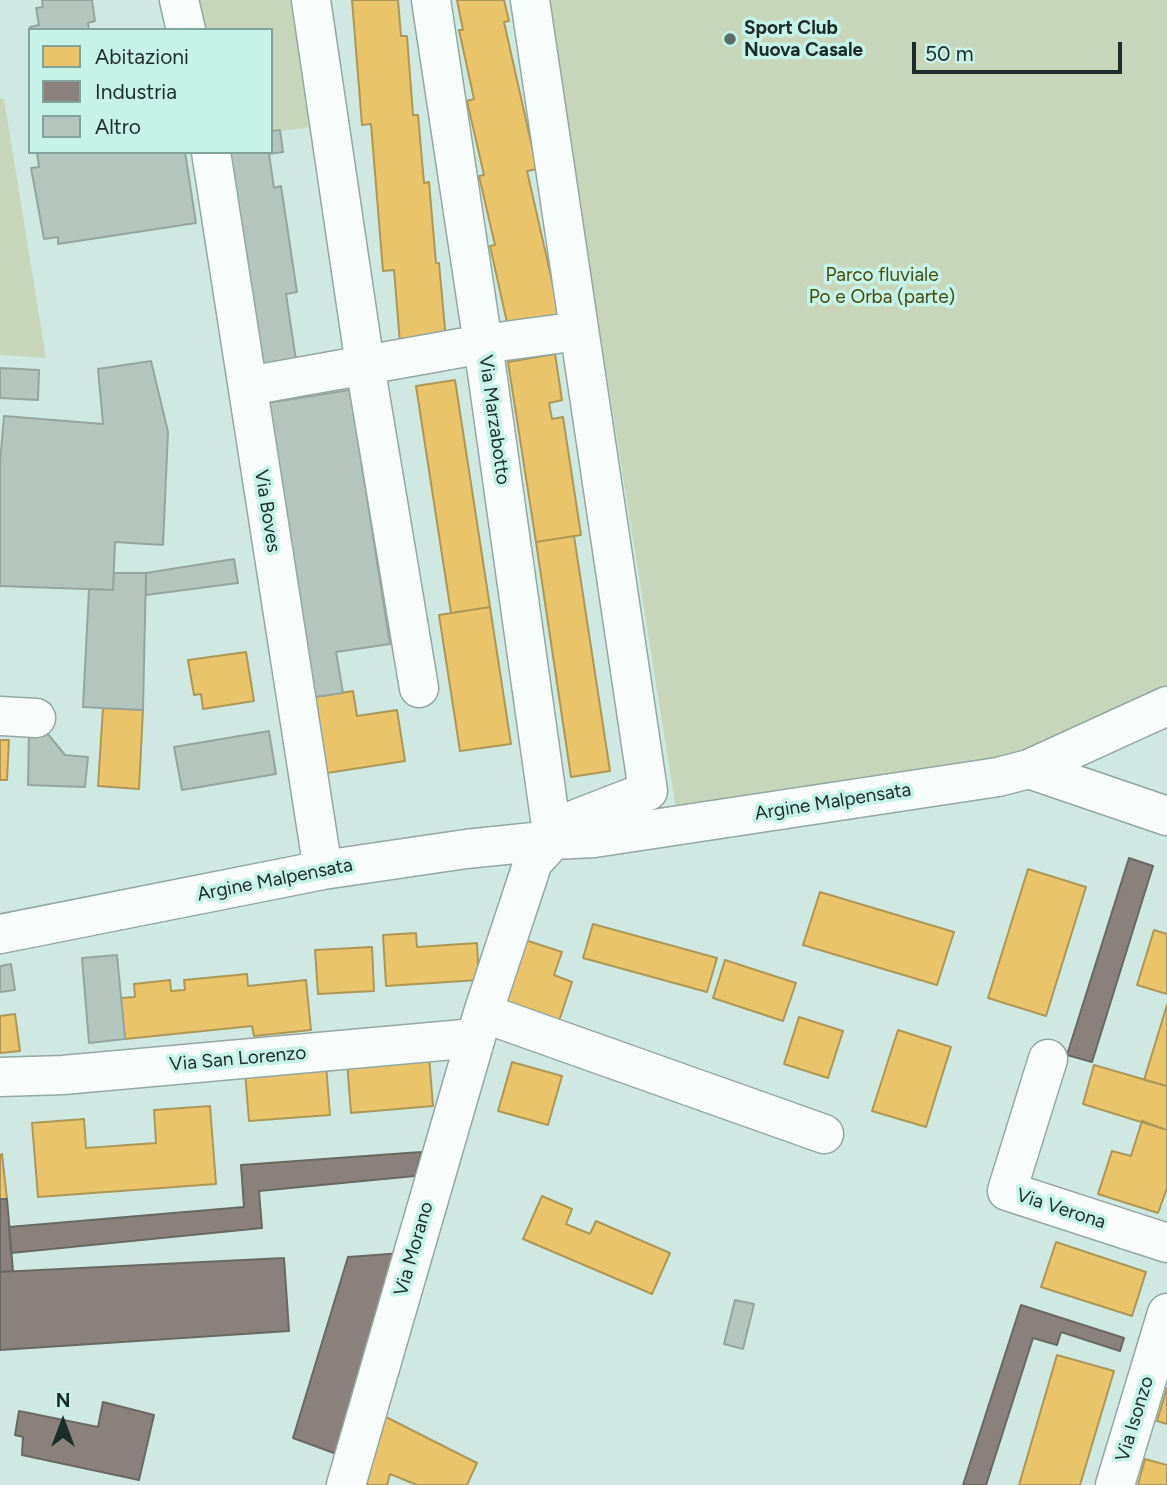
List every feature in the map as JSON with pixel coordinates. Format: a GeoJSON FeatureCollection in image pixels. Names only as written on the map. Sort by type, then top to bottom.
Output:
{"type":"FeatureCollection","features":[{"type":"Feature","properties":{"kind":"street"},"geometry":{"type":"LineString","coordinates":[[179,0],[186,28]]}},
{"type":"Feature","properties":{"kind":"street"},"geometry":{"type":"LineString","coordinates":[[311,0],[365,365],[419,688]]}},
{"type":"Feature","properties":{"kind":"street","name":"Via Marzabotto"},"geometry":{"type":"LineString","coordinates":[[431,0],[553,840]]}},
{"type":"Feature","properties":{"kind":"street"},"geometry":{"type":"LineString","coordinates":[[530,0],[648,791],[576,819],[553,840]]}},
{"type":"Feature","properties":{"kind":"street","name":"Via Boves"},"geometry":{"type":"LineString","coordinates":[[211,154],[323,870]]}},
{"type":"Feature","properties":{"kind":"street"},"geometry":{"type":"LineString","coordinates":[[248,386],[483,344],[579,331]]}},
{"type":"Feature","properties":{"kind":"street","name":"Argine Malpensata"},"geometry":{"type":"LineString","coordinates":[[0,934],[323,870],[466,849],[607,836],[998,777],[1029,769],[1167,706]]}},
{"type":"Feature","properties":{"kind":"street"},"geometry":{"type":"LineString","coordinates":[[1029,769],[1167,816]]}},
{"type":"Feature","properties":{"kind":"street","name":"Via Morano"},"geometry":{"type":"LineString","coordinates":[[345,1485],[479,1026],[533,862],[553,840]]}},
{"type":"Feature","properties":{"kind":"street"},"geometry":{"type":"LineString","coordinates":[[479,1026],[824,1134]]}},
{"type":"Feature","properties":{"kind":"street","name":"Via San Lorenzo"},"geometry":{"type":"LineString","coordinates":[[0,1077],[63,1075],[479,1026]]}},
{"type":"Feature","properties":{"kind":"street","name":"Via Verona"},"geometry":{"type":"LineString","coordinates":[[1048,1059],[1007,1191],[1167,1243]]}},
{"type":"Feature","properties":{"kind":"street","name":"Via Isonzo"},"geometry":{"type":"LineString","coordinates":[[1115,1485],[1167,1313]]}},
{"type":"Feature","properties":{"kind":"green space"},"geometry":{"type":"Polygon","coordinates":[[[180,0],[299,0],[321,126],[273,132],[273,28],[186,28],[180,0]]]}},
{"type":"Feature","properties":{"kind":"green space","name":"Parco fluviale Po e Orba (parte)"},"geometry":{"type":"Polygon","coordinates":[[[547,0],[1167,0],[1167,702],[1016,764],[678,822],[547,0]]]}},
{"type":"Feature","properties":{"kind":"green space"},"geometry":{"type":"Polygon","coordinates":[[[0,98],[4,99],[46,358],[0,355],[0,98]]]}},
{"type":"Feature","properties":{"kind":"building: Abitazioni"},"geometry":{"type":"Polygon","coordinates":[[[352,0],[398,0],[401,36],[407,36],[413,115],[418,115],[424,183],[429,182],[446,340],[400,343],[394,270],[383,271],[371,124],[362,125],[352,0]]]}},
{"type":"Feature","properties":{"kind":"building: Abitazioni"},"geometry":{"type":"Polygon","coordinates":[[[457,0],[504,0],[509,21],[504,22],[537,169],[527,171],[560,316],[508,327],[490,246],[495,245],[479,176],[484,175],[467,101],[474,99],[459,30],[463,30],[457,0]]]}},
{"type":"Feature","properties":{"kind":"building: Abitazioni"},"geometry":{"type":"Polygon","coordinates":[[[555,354],[562,400],[549,403],[552,419],[563,417],[581,535],[536,542],[508,362],[555,354]]]}},
{"type":"Feature","properties":{"kind":"building: Abitazioni"},"geometry":{"type":"Polygon","coordinates":[[[455,380],[490,607],[451,613],[416,386],[455,380]]]}},
{"type":"Feature","properties":{"kind":"building: Abitazioni"},"geometry":{"type":"Polygon","coordinates":[[[574,536],[610,771],[571,777],[536,542],[574,536]]]}},
{"type":"Feature","properties":{"kind":"building: Abitazioni"},"geometry":{"type":"Polygon","coordinates":[[[490,607],[511,744],[460,751],[439,615],[490,607]]]}},
{"type":"Feature","properties":{"kind":"building: Abitazioni"},"geometry":{"type":"Polygon","coordinates":[[[246,652],[254,701],[203,709],[201,694],[194,695],[188,660],[246,652]]]}},
{"type":"Feature","properties":{"kind":"building: Abitazioni"},"geometry":{"type":"Polygon","coordinates":[[[353,691],[357,716],[397,710],[405,761],[327,773],[314,697],[353,691]]]}},
{"type":"Feature","properties":{"kind":"building: Abitazioni"},"geometry":{"type":"Polygon","coordinates":[[[103,708],[143,710],[139,789],[98,786],[103,708]]]}},
{"type":"Feature","properties":{"kind":"building: Abitazioni"},"geometry":{"type":"Polygon","coordinates":[[[0,740],[9,740],[7,780],[0,780],[0,740]]]}},
{"type":"Feature","properties":{"kind":"building: Abitazioni"},"geometry":{"type":"Polygon","coordinates":[[[1028,869],[1086,887],[1046,1016],[988,998],[1028,869]]]}},
{"type":"Feature","properties":{"kind":"building: Abitazioni"},"geometry":{"type":"Polygon","coordinates":[[[820,892],[954,932],[937,985],[803,945],[820,892]]]}},
{"type":"Feature","properties":{"kind":"building: Abitazioni"},"geometry":{"type":"Polygon","coordinates":[[[593,924],[717,958],[707,992],[583,958],[593,924]]]}},
{"type":"Feature","properties":{"kind":"building: Abitazioni"},"geometry":{"type":"Polygon","coordinates":[[[1154,930],[1167,934],[1167,994],[1137,985],[1154,930]]]}},
{"type":"Feature","properties":{"kind":"building: Abitazioni"},"geometry":{"type":"Polygon","coordinates":[[[416,933],[417,947],[477,943],[479,980],[386,986],[383,935],[416,933]]]}},
{"type":"Feature","properties":{"kind":"building: Abitazioni"},"geometry":{"type":"Polygon","coordinates":[[[522,939],[562,952],[554,975],[572,982],[556,1030],[498,1010],[522,939]]]}},
{"type":"Feature","properties":{"kind":"building: Abitazioni"},"geometry":{"type":"Polygon","coordinates":[[[372,947],[374,991],[318,994],[315,950],[372,947]]]}},
{"type":"Feature","properties":{"kind":"building: Abitazioni"},"geometry":{"type":"Polygon","coordinates":[[[725,960],[796,983],[783,1021],[713,998],[725,960]]]}},
{"type":"Feature","properties":{"kind":"building: Abitazioni"},"geometry":{"type":"Polygon","coordinates":[[[247,974],[248,986],[306,980],[311,1030],[254,1036],[252,1026],[125,1039],[121,998],[135,997],[134,984],[170,980],[171,991],[185,990],[184,980],[247,974]]]}},
{"type":"Feature","properties":{"kind":"building: Abitazioni"},"geometry":{"type":"Polygon","coordinates":[[[1167,1005],[1167,1086],[1144,1080],[1167,1005]]]}},
{"type":"Feature","properties":{"kind":"building: Abitazioni"},"geometry":{"type":"Polygon","coordinates":[[[15,1014],[20,1051],[0,1053],[0,1016],[15,1014]]]}},
{"type":"Feature","properties":{"kind":"building: Abitazioni"},"geometry":{"type":"Polygon","coordinates":[[[799,1017],[843,1031],[828,1078],[784,1064],[799,1017]]]}},
{"type":"Feature","properties":{"kind":"building: Abitazioni"},"geometry":{"type":"Polygon","coordinates":[[[898,1030],[951,1047],[926,1127],[872,1111],[898,1030]]]}},
{"type":"Feature","properties":{"kind":"building: Abitazioni"},"geometry":{"type":"Polygon","coordinates":[[[429,1056],[433,1106],[351,1113],[347,1062],[429,1056]]]}},
{"type":"Feature","properties":{"kind":"building: Abitazioni"},"geometry":{"type":"Polygon","coordinates":[[[512,1062],[562,1076],[548,1125],[498,1111],[512,1062]]]}},
{"type":"Feature","properties":{"kind":"building: Abitazioni"},"geometry":{"type":"Polygon","coordinates":[[[326,1065],[330,1115],[249,1121],[245,1071],[326,1065]]]}},
{"type":"Feature","properties":{"kind":"building: Abitazioni"},"geometry":{"type":"Polygon","coordinates":[[[1094,1065],[1167,1086],[1167,1130],[1083,1104],[1094,1065]]]}},
{"type":"Feature","properties":{"kind":"building: Abitazioni"},"geometry":{"type":"Polygon","coordinates":[[[210,1106],[216,1184],[38,1197],[32,1123],[84,1119],[86,1148],[156,1143],[154,1110],[210,1106]]]}},
{"type":"Feature","properties":{"kind":"building: Abitazioni"},"geometry":{"type":"Polygon","coordinates":[[[1142,1121],[1167,1130],[1167,1188],[1158,1213],[1098,1194],[1112,1151],[1131,1156],[1142,1121]]]}},
{"type":"Feature","properties":{"kind":"building: Abitazioni"},"geometry":{"type":"Polygon","coordinates":[[[2,1154],[7,1199],[0,1199],[2,1154]]]}},
{"type":"Feature","properties":{"kind":"building: Abitazioni"},"geometry":{"type":"Polygon","coordinates":[[[542,1196],[572,1209],[566,1224],[590,1234],[596,1221],[670,1253],[652,1294],[523,1239],[542,1196]]]}},
{"type":"Feature","properties":{"kind":"building: Abitazioni"},"geometry":{"type":"Polygon","coordinates":[[[1056,1242],[1146,1272],[1132,1316],[1041,1287],[1056,1242]]]}},
{"type":"Feature","properties":{"kind":"building: Abitazioni"},"geometry":{"type":"Polygon","coordinates":[[[1057,1355],[1114,1371],[1080,1485],[1019,1485],[1057,1355]]]}},
{"type":"Feature","properties":{"kind":"building: Abitazioni"},"geometry":{"type":"Polygon","coordinates":[[[1167,1388],[1167,1424],[1157,1421],[1167,1388]]]}},
{"type":"Feature","properties":{"kind":"building: Abitazioni"},"geometry":{"type":"Polygon","coordinates":[[[382,1415],[477,1463],[467,1485],[417,1485],[390,1474],[387,1485],[361,1485],[382,1415]]]}},
{"type":"Feature","properties":{"kind":"building: Abitazioni"},"geometry":{"type":"Polygon","coordinates":[[[1145,1459],[1167,1465],[1167,1485],[1138,1485],[1145,1459]]]}},
{"type":"Feature","properties":{"kind":"building: Industria"},"geometry":{"type":"Polygon","coordinates":[[[1129,858],[1153,866],[1092,1062],[1067,1055],[1129,858]]]}},
{"type":"Feature","properties":{"kind":"building: Industria"},"geometry":{"type":"Polygon","coordinates":[[[421,1152],[415,1176],[259,1191],[262,1228],[11,1253],[9,1227],[244,1207],[241,1165],[421,1152]]]}},
{"type":"Feature","properties":{"kind":"building: Industria"},"geometry":{"type":"Polygon","coordinates":[[[0,1199],[7,1199],[13,1271],[0,1272],[0,1199]]]}},
{"type":"Feature","properties":{"kind":"building: Industria"},"geometry":{"type":"Polygon","coordinates":[[[403,1253],[342,1456],[293,1438],[348,1257],[403,1253]]]}},
{"type":"Feature","properties":{"kind":"building: Industria"},"geometry":{"type":"Polygon","coordinates":[[[284,1258],[289,1331],[0,1350],[0,1272],[284,1258]]]}},
{"type":"Feature","properties":{"kind":"building: Industria"},"geometry":{"type":"Polygon","coordinates":[[[1021,1305],[1124,1338],[1120,1351],[1061,1332],[1057,1345],[1033,1338],[986,1485],[963,1485],[1021,1305]]]}},
{"type":"Feature","properties":{"kind":"building: Industria"},"geometry":{"type":"Polygon","coordinates":[[[103,1402],[154,1415],[139,1480],[22,1455],[23,1437],[15,1435],[19,1411],[98,1427],[103,1402]]]}},
{"type":"Feature","properties":{"kind":"building: Altro"},"geometry":{"type":"Polygon","coordinates":[[[42,0],[92,0],[95,21],[88,23],[89,28],[30,28],[39,25],[36,8],[43,7],[42,0]]]}},
{"type":"Feature","properties":{"kind":"building: Altro"},"geometry":{"type":"Polygon","coordinates":[[[280,130],[283,152],[273,153],[273,131],[280,130]]]}},
{"type":"Feature","properties":{"kind":"building: Altro"},"geometry":{"type":"Polygon","coordinates":[[[37,154],[185,154],[196,223],[58,244],[58,237],[44,239],[31,168],[39,167],[37,154]]]}},
{"type":"Feature","properties":{"kind":"building: Altro"},"geometry":{"type":"Polygon","coordinates":[[[226,154],[269,154],[274,188],[281,186],[297,292],[286,294],[296,360],[259,365],[226,154]]]}},
{"type":"Feature","properties":{"kind":"building: Altro"},"geometry":{"type":"Polygon","coordinates":[[[151,361],[168,432],[163,545],[115,542],[113,590],[0,586],[0,463],[4,416],[103,424],[98,369],[151,361]]]}},
{"type":"Feature","properties":{"kind":"building: Altro"},"geometry":{"type":"Polygon","coordinates":[[[0,368],[39,370],[38,400],[0,398],[0,368]]]}},
{"type":"Feature","properties":{"kind":"building: Altro"},"geometry":{"type":"Polygon","coordinates":[[[350,390],[390,644],[336,652],[343,693],[314,697],[267,403],[350,390]]]}},
{"type":"Feature","properties":{"kind":"building: Altro"},"geometry":{"type":"Polygon","coordinates":[[[234,559],[238,583],[146,595],[146,573],[234,559]]]}},
{"type":"Feature","properties":{"kind":"building: Altro"},"geometry":{"type":"Polygon","coordinates":[[[114,573],[146,573],[143,710],[83,707],[89,589],[113,590],[114,573]]]}},
{"type":"Feature","properties":{"kind":"building: Altro"},"geometry":{"type":"Polygon","coordinates":[[[29,728],[43,728],[65,755],[88,757],[85,787],[28,785],[29,728]]]}},
{"type":"Feature","properties":{"kind":"building: Altro"},"geometry":{"type":"Polygon","coordinates":[[[269,731],[276,774],[182,790],[174,747],[269,731]]]}},
{"type":"Feature","properties":{"kind":"building: Altro"},"geometry":{"type":"Polygon","coordinates":[[[117,955],[125,1039],[89,1043],[82,958],[117,955]]]}},
{"type":"Feature","properties":{"kind":"building: Altro"},"geometry":{"type":"Polygon","coordinates":[[[11,964],[15,990],[0,992],[0,966],[11,964]]]}},
{"type":"Feature","properties":{"kind":"building: Altro"},"geometry":{"type":"Polygon","coordinates":[[[735,1300],[754,1304],[743,1349],[724,1344],[735,1300]]]}},
{"type":"Feature","properties":{"kind":"place","name":"Sport Club Nuova Casale"},"geometry":{"type":"Point","coordinates":[730,39]}}]}
